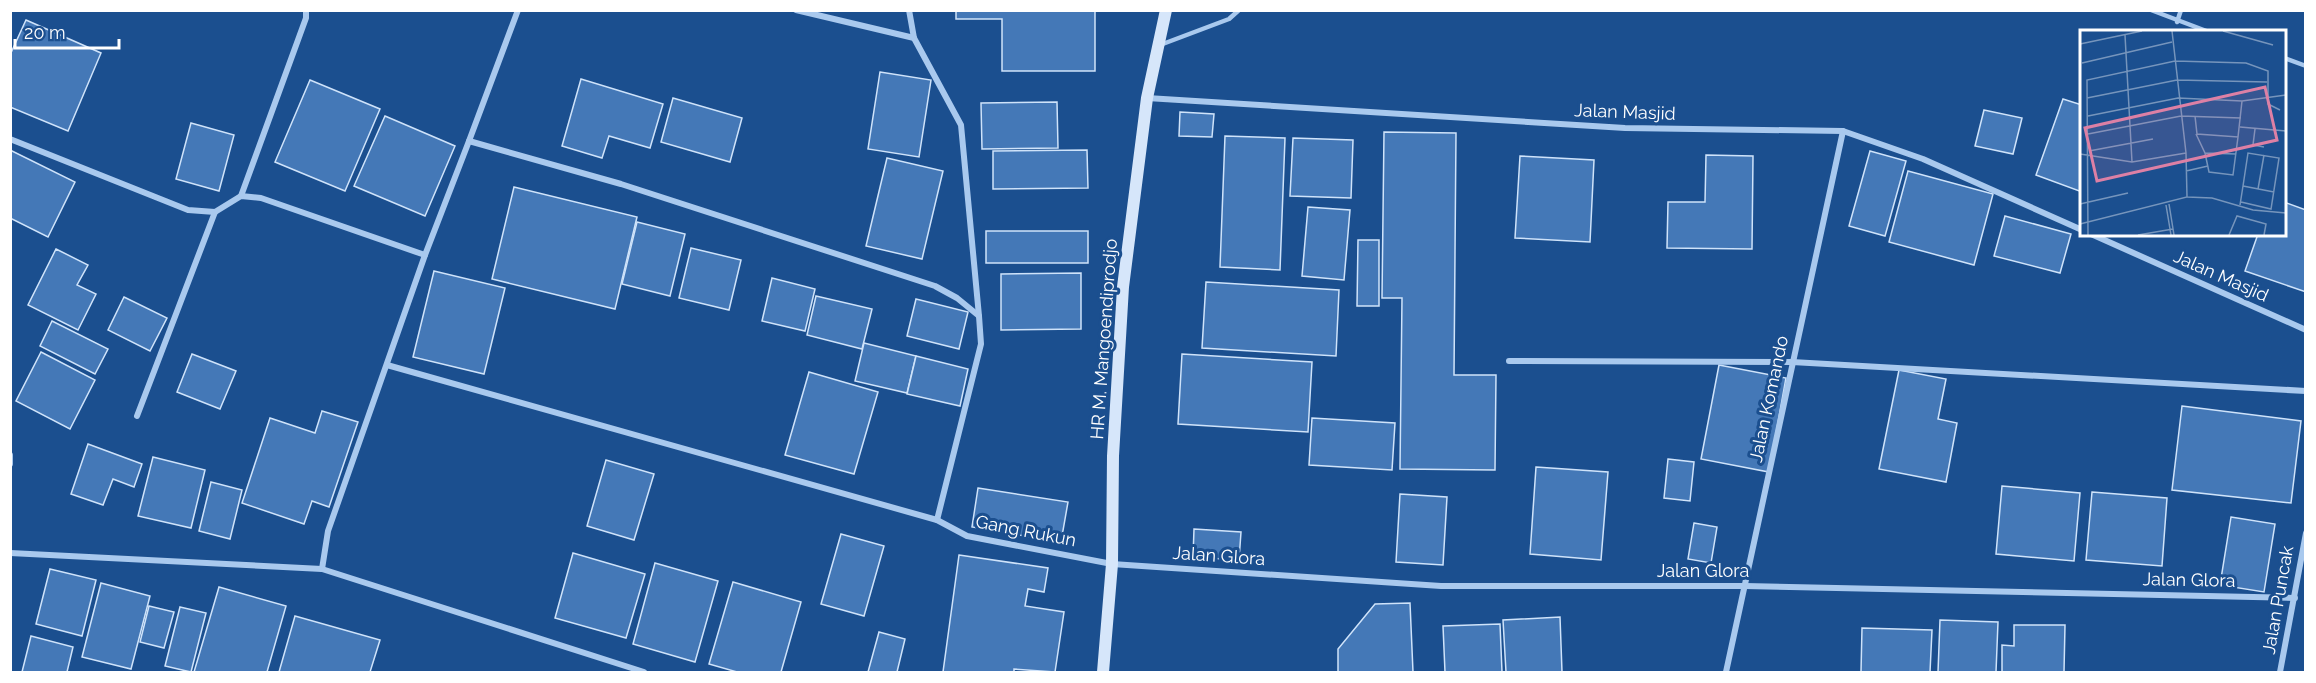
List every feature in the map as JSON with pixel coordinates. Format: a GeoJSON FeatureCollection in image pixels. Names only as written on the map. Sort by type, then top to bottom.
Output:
{"type":"FeatureCollection","features":[{"type":"Feature","properties":{"kind":"main road","name":"HR M. Mangoendiprodjo"},"geometry":{"type":"LineString","coordinates":[[1103,672],[1112,564],[1118,339],[1148,98],[1166,10]]}},
{"type":"Feature","properties":{"kind":"street"},"geometry":{"type":"LineString","coordinates":[[242,196],[306,18],[306,10]]}},
{"type":"Feature","properties":{"kind":"street"},"geometry":{"type":"LineString","coordinates":[[322,569],[328,531],[425,255],[518,10]]}},
{"type":"Feature","properties":{"kind":"street"},"geometry":{"type":"LineString","coordinates":[[796,10],[914,38]]}},
{"type":"Feature","properties":{"kind":"street"},"geometry":{"type":"LineString","coordinates":[[909,10],[914,38],[938,78],[961,125],[981,345],[937,520]]}},
{"type":"Feature","properties":{"kind":"street","name":"Jalan Masjid"},"geometry":{"type":"LineString","coordinates":[[1148,98],[1625,128],[1843,131],[1923,159],[2080,229]]}},
{"type":"Feature","properties":{"kind":"street","name":"Jalan Komando"},"geometry":{"type":"LineString","coordinates":[[1726,672],[1843,131]]}},
{"type":"Feature","properties":{"kind":"street"},"geometry":{"type":"LineString","coordinates":[[10,140],[188,210],[215,212],[242,196],[261,198],[425,255]]}},
{"type":"Feature","properties":{"kind":"street"},"geometry":{"type":"LineString","coordinates":[[469,141],[621,184],[935,286],[957,298],[979,316]]}},
{"type":"Feature","properties":{"kind":"street"},"geometry":{"type":"LineString","coordinates":[[137,416],[215,212]]}},
{"type":"Feature","properties":{"kind":"street","name":"Jalan Masjid"},"geometry":{"type":"LineString","coordinates":[[2095,236],[2306,330]]}},
{"type":"Feature","properties":{"kind":"street"},"geometry":{"type":"LineString","coordinates":[[1509,361],[1792,362],[2306,391]]}},
{"type":"Feature","properties":{"kind":"street","name":"Gang Rukun"},"geometry":{"type":"LineString","coordinates":[[387,365],[937,520],[967,536],[1112,564]]}},
{"type":"Feature","properties":{"kind":"street"},"geometry":{"type":"LineString","coordinates":[[10,455],[10,464]]}},
{"type":"Feature","properties":{"kind":"street","name":"Jalan Puncak"},"geometry":{"type":"LineString","coordinates":[[2280,672],[2306,533]]}},
{"type":"Feature","properties":{"kind":"street"},"geometry":{"type":"LineString","coordinates":[[10,553],[322,569],[644,672]]}},
{"type":"Feature","properties":{"kind":"street","name":"Jalan Glora"},"geometry":{"type":"LineString","coordinates":[[1112,564],[1441,586],[1745,586],[2295,598]]}},
{"type":"Feature","properties":{"kind":"lane"},"geometry":{"type":"LineString","coordinates":[[1158,45],[1229,19],[1239,10]]}},
{"type":"Feature","properties":{"kind":"lane"},"geometry":{"type":"LineString","coordinates":[[2151,10],[2176,22],[2202,30]]}},
{"type":"Feature","properties":{"kind":"lane"},"geometry":{"type":"LineString","coordinates":[[2176,22],[2181,10]]}},
{"type":"Feature","properties":{"kind":"lane"},"geometry":{"type":"LineString","coordinates":[[2286,59],[2306,66]]}},
{"type":"Feature","properties":{"kind":"building"},"geometry":{"type":"Polygon","coordinates":[[[956,10],[1095,10],[1095,71],[1002,71],[1002,19],[956,19],[956,10]]]}},
{"type":"Feature","properties":{"kind":"building"},"geometry":{"type":"Polygon","coordinates":[[[26,20],[101,53],[68,131],[10,107],[10,55],[26,20]]]}},
{"type":"Feature","properties":{"kind":"building"},"geometry":{"type":"Polygon","coordinates":[[[880,72],[931,80],[919,157],[868,149],[880,72]]]}},
{"type":"Feature","properties":{"kind":"building"},"geometry":{"type":"Polygon","coordinates":[[[581,79],[663,104],[650,148],[609,136],[602,158],[562,146],[581,79]]]}},
{"type":"Feature","properties":{"kind":"building"},"geometry":{"type":"Polygon","coordinates":[[[310,80],[380,109],[345,191],[275,162],[310,80]]]}},
{"type":"Feature","properties":{"kind":"building"},"geometry":{"type":"Polygon","coordinates":[[[673,98],[742,118],[730,162],[661,142],[673,98]]]}},
{"type":"Feature","properties":{"kind":"building"},"geometry":{"type":"Polygon","coordinates":[[[2063,99],[2080,104],[2080,191],[2036,175],[2063,99]]]}},
{"type":"Feature","properties":{"kind":"building"},"geometry":{"type":"Polygon","coordinates":[[[1057,102],[1058,148],[982,149],[981,103],[1057,102]]]}},
{"type":"Feature","properties":{"kind":"building"},"geometry":{"type":"Polygon","coordinates":[[[1984,110],[2022,118],[2013,154],[1975,146],[1984,110]]]}},
{"type":"Feature","properties":{"kind":"building"},"geometry":{"type":"Polygon","coordinates":[[[1180,112],[1214,114],[1212,137],[1179,136],[1180,112]]]}},
{"type":"Feature","properties":{"kind":"building"},"geometry":{"type":"Polygon","coordinates":[[[385,116],[455,146],[425,216],[354,186],[385,116]]]}},
{"type":"Feature","properties":{"kind":"building"},"geometry":{"type":"Polygon","coordinates":[[[191,123],[234,135],[219,191],[176,179],[191,123]]]}},
{"type":"Feature","properties":{"kind":"building"},"geometry":{"type":"Polygon","coordinates":[[[1384,132],[1456,133],[1454,375],[1496,375],[1495,470],[1400,469],[1402,298],[1382,298],[1384,132]]]}},
{"type":"Feature","properties":{"kind":"building"},"geometry":{"type":"Polygon","coordinates":[[[1225,136],[1285,138],[1280,270],[1220,267],[1225,136]]]}},
{"type":"Feature","properties":{"kind":"building"},"geometry":{"type":"Polygon","coordinates":[[[1293,138],[1353,140],[1351,198],[1290,196],[1293,138]]]}},
{"type":"Feature","properties":{"kind":"building"},"geometry":{"type":"Polygon","coordinates":[[[10,150],[75,182],[48,237],[10,218],[10,150]]]}},
{"type":"Feature","properties":{"kind":"building"},"geometry":{"type":"Polygon","coordinates":[[[1087,150],[1088,188],[993,189],[993,151],[1087,150]]]}},
{"type":"Feature","properties":{"kind":"building"},"geometry":{"type":"Polygon","coordinates":[[[1870,151],[1906,161],[1885,236],[1849,226],[1870,151]]]}},
{"type":"Feature","properties":{"kind":"building"},"geometry":{"type":"Polygon","coordinates":[[[1706,155],[1753,156],[1752,249],[1667,248],[1668,202],[1705,202],[1706,155]]]}},
{"type":"Feature","properties":{"kind":"building"},"geometry":{"type":"Polygon","coordinates":[[[1520,156],[1594,160],[1590,242],[1515,238],[1520,156]]]}},
{"type":"Feature","properties":{"kind":"building"},"geometry":{"type":"Polygon","coordinates":[[[887,158],[943,171],[922,259],[866,246],[887,158]]]}},
{"type":"Feature","properties":{"kind":"building"},"geometry":{"type":"Polygon","coordinates":[[[1908,171],[1993,194],[1974,265],[1889,242],[1908,171]]]}},
{"type":"Feature","properties":{"kind":"building"},"geometry":{"type":"Polygon","coordinates":[[[514,187],[637,217],[615,309],[492,279],[514,187]]]}},
{"type":"Feature","properties":{"kind":"building"},"geometry":{"type":"Polygon","coordinates":[[[2286,203],[2306,210],[2306,292],[2245,271],[2257,236],[2286,236],[2286,203]]]}},
{"type":"Feature","properties":{"kind":"building"},"geometry":{"type":"Polygon","coordinates":[[[1308,207],[1350,210],[1344,280],[1302,276],[1308,207]]]}},
{"type":"Feature","properties":{"kind":"building"},"geometry":{"type":"Polygon","coordinates":[[[2005,216],[2071,234],[2060,273],[1994,256],[2005,216]]]}},
{"type":"Feature","properties":{"kind":"building"},"geometry":{"type":"Polygon","coordinates":[[[637,222],[685,234],[670,296],[622,284],[637,222]]]}},
{"type":"Feature","properties":{"kind":"building"},"geometry":{"type":"Polygon","coordinates":[[[986,231],[1088,231],[1088,263],[986,263],[986,231]]]}},
{"type":"Feature","properties":{"kind":"building"},"geometry":{"type":"Polygon","coordinates":[[[1358,240],[1379,240],[1379,306],[1357,306],[1358,240]]]}},
{"type":"Feature","properties":{"kind":"building"},"geometry":{"type":"Polygon","coordinates":[[[691,248],[741,260],[729,310],[679,298],[691,248]]]}},
{"type":"Feature","properties":{"kind":"building"},"geometry":{"type":"Polygon","coordinates":[[[56,249],[88,265],[77,285],[96,294],[78,330],[28,305],[56,249]]]}},
{"type":"Feature","properties":{"kind":"building"},"geometry":{"type":"Polygon","coordinates":[[[434,271],[505,288],[484,374],[413,357],[434,271]]]}},
{"type":"Feature","properties":{"kind":"building"},"geometry":{"type":"Polygon","coordinates":[[[1081,273],[1081,329],[1001,330],[1001,274],[1081,273]]]}},
{"type":"Feature","properties":{"kind":"building"},"geometry":{"type":"Polygon","coordinates":[[[772,278],[815,289],[805,331],[762,321],[772,278]]]}},
{"type":"Feature","properties":{"kind":"building"},"geometry":{"type":"Polygon","coordinates":[[[1206,282],[1339,290],[1336,356],[1202,348],[1206,282]]]}},
{"type":"Feature","properties":{"kind":"building"},"geometry":{"type":"Polygon","coordinates":[[[816,296],[872,309],[862,349],[807,335],[816,296]]]}},
{"type":"Feature","properties":{"kind":"building"},"geometry":{"type":"Polygon","coordinates":[[[124,297],[167,318],[150,351],[108,330],[124,297]]]}},
{"type":"Feature","properties":{"kind":"building"},"geometry":{"type":"Polygon","coordinates":[[[916,299],[968,312],[959,349],[907,336],[916,299]]]}},
{"type":"Feature","properties":{"kind":"building"},"geometry":{"type":"Polygon","coordinates":[[[52,321],[108,349],[95,374],[40,346],[52,321]]]}},
{"type":"Feature","properties":{"kind":"building"},"geometry":{"type":"Polygon","coordinates":[[[864,343],[916,356],[907,393],[855,381],[864,343]]]}},
{"type":"Feature","properties":{"kind":"building"},"geometry":{"type":"Polygon","coordinates":[[[41,352],[95,380],[70,429],[16,401],[41,352]]]}},
{"type":"Feature","properties":{"kind":"building"},"geometry":{"type":"Polygon","coordinates":[[[192,354],[236,371],[220,409],[177,392],[192,354]]]}},
{"type":"Feature","properties":{"kind":"building"},"geometry":{"type":"Polygon","coordinates":[[[1182,354],[1312,362],[1308,432],[1178,424],[1182,354]]]}},
{"type":"Feature","properties":{"kind":"building"},"geometry":{"type":"Polygon","coordinates":[[[916,356],[968,369],[960,406],[907,394],[916,356]]]}},
{"type":"Feature","properties":{"kind":"building"},"geometry":{"type":"Polygon","coordinates":[[[1719,365],[1786,378],[1769,472],[1701,459],[1719,365]]]}},
{"type":"Feature","properties":{"kind":"building"},"geometry":{"type":"Polygon","coordinates":[[[1899,370],[1946,379],[1938,419],[1957,423],[1946,482],[1879,469],[1899,370]]]}},
{"type":"Feature","properties":{"kind":"building"},"geometry":{"type":"Polygon","coordinates":[[[809,372],[878,392],[854,474],[785,455],[809,372]]]}},
{"type":"Feature","properties":{"kind":"building"},"geometry":{"type":"Polygon","coordinates":[[[2182,406],[2301,421],[2291,503],[2172,490],[2182,406]]]}},
{"type":"Feature","properties":{"kind":"building"},"geometry":{"type":"Polygon","coordinates":[[[322,411],[358,422],[329,507],[312,501],[304,524],[242,503],[270,418],[315,433],[322,411]]]}},
{"type":"Feature","properties":{"kind":"building"},"geometry":{"type":"Polygon","coordinates":[[[1312,418],[1395,423],[1392,470],[1309,465],[1312,418]]]}},
{"type":"Feature","properties":{"kind":"building"},"geometry":{"type":"Polygon","coordinates":[[[88,444],[142,464],[134,487],[113,479],[103,505],[71,494],[88,444]]]}},
{"type":"Feature","properties":{"kind":"building"},"geometry":{"type":"Polygon","coordinates":[[[153,457],[205,470],[191,528],[138,516],[153,457]]]}},
{"type":"Feature","properties":{"kind":"building"},"geometry":{"type":"Polygon","coordinates":[[[1668,459],[1694,462],[1690,501],[1664,498],[1668,459]]]}},
{"type":"Feature","properties":{"kind":"building"},"geometry":{"type":"Polygon","coordinates":[[[606,460],[654,474],[634,540],[587,526],[606,460]]]}},
{"type":"Feature","properties":{"kind":"building"},"geometry":{"type":"Polygon","coordinates":[[[1536,467],[1608,472],[1601,560],[1530,554],[1536,467]]]}},
{"type":"Feature","properties":{"kind":"building"},"geometry":{"type":"Polygon","coordinates":[[[211,482],[242,490],[230,539],[199,531],[211,482]]]}},
{"type":"Feature","properties":{"kind":"building"},"geometry":{"type":"Polygon","coordinates":[[[2002,486],[2080,493],[2074,561],[1996,554],[2002,486]]]}},
{"type":"Feature","properties":{"kind":"building"},"geometry":{"type":"Polygon","coordinates":[[[978,488],[1068,502],[1061,542],[972,527],[978,488]]]}},
{"type":"Feature","properties":{"kind":"building"},"geometry":{"type":"Polygon","coordinates":[[[2092,492],[2167,498],[2162,566],[2086,560],[2092,492]]]}},
{"type":"Feature","properties":{"kind":"building"},"geometry":{"type":"Polygon","coordinates":[[[1400,494],[1447,497],[1443,565],[1396,562],[1400,494]]]}},
{"type":"Feature","properties":{"kind":"building"},"geometry":{"type":"Polygon","coordinates":[[[2231,517],[2275,524],[2264,592],[2220,585],[2231,517]]]}},
{"type":"Feature","properties":{"kind":"building"},"geometry":{"type":"Polygon","coordinates":[[[1694,523],[1717,527],[1711,563],[1688,559],[1694,523]]]}},
{"type":"Feature","properties":{"kind":"building"},"geometry":{"type":"Polygon","coordinates":[[[1194,529],[1241,532],[1239,560],[1193,557],[1194,529]]]}},
{"type":"Feature","properties":{"kind":"building"},"geometry":{"type":"Polygon","coordinates":[[[841,534],[884,546],[864,616],[821,604],[841,534]]]}},
{"type":"Feature","properties":{"kind":"building"},"geometry":{"type":"Polygon","coordinates":[[[573,553],[645,574],[626,638],[555,618],[573,553]]]}},
{"type":"Feature","properties":{"kind":"building"},"geometry":{"type":"Polygon","coordinates":[[[959,555],[1048,568],[1044,592],[1028,589],[1025,606],[1064,612],[1055,672],[1014,669],[1014,672],[943,672],[959,555]]]}},
{"type":"Feature","properties":{"kind":"building"},"geometry":{"type":"Polygon","coordinates":[[[655,563],[718,581],[695,662],[633,644],[655,563]]]}},
{"type":"Feature","properties":{"kind":"building"},"geometry":{"type":"Polygon","coordinates":[[[50,569],[96,580],[82,636],[36,624],[50,569]]]}},
{"type":"Feature","properties":{"kind":"building"},"geometry":{"type":"Polygon","coordinates":[[[733,582],[801,602],[781,672],[737,672],[709,664],[733,582]]]}},
{"type":"Feature","properties":{"kind":"building"},"geometry":{"type":"Polygon","coordinates":[[[101,583],[150,596],[131,669],[82,657],[101,583]]]}},
{"type":"Feature","properties":{"kind":"building"},"geometry":{"type":"Polygon","coordinates":[[[219,587],[286,606],[267,672],[194,672],[219,587]]]}},
{"type":"Feature","properties":{"kind":"building"},"geometry":{"type":"Polygon","coordinates":[[[1410,603],[1413,672],[1338,672],[1338,649],[1375,604],[1410,603]]]}},
{"type":"Feature","properties":{"kind":"building"},"geometry":{"type":"Polygon","coordinates":[[[149,606],[174,612],[164,648],[140,642],[149,606]]]}},
{"type":"Feature","properties":{"kind":"building"},"geometry":{"type":"Polygon","coordinates":[[[180,607],[206,613],[191,672],[165,666],[180,607]]]}},
{"type":"Feature","properties":{"kind":"building"},"geometry":{"type":"Polygon","coordinates":[[[295,616],[380,640],[370,672],[279,672],[295,616]]]}},
{"type":"Feature","properties":{"kind":"building"},"geometry":{"type":"Polygon","coordinates":[[[1560,617],[1562,672],[1506,672],[1503,620],[1560,617]]]}},
{"type":"Feature","properties":{"kind":"building"},"geometry":{"type":"Polygon","coordinates":[[[1940,620],[1998,622],[1996,672],[1938,672],[1940,620]]]}},
{"type":"Feature","properties":{"kind":"building"},"geometry":{"type":"Polygon","coordinates":[[[1500,624],[1502,672],[1445,672],[1443,626],[1500,624]]]}},
{"type":"Feature","properties":{"kind":"building"},"geometry":{"type":"Polygon","coordinates":[[[2014,625],[2065,625],[2064,672],[2002,672],[2002,645],[2014,646],[2014,625]]]}},
{"type":"Feature","properties":{"kind":"building"},"geometry":{"type":"Polygon","coordinates":[[[1862,628],[1932,630],[1930,672],[1861,672],[1862,628]]]}},
{"type":"Feature","properties":{"kind":"building"},"geometry":{"type":"Polygon","coordinates":[[[879,632],[905,639],[897,672],[868,672],[879,632]]]}},
{"type":"Feature","properties":{"kind":"building"},"geometry":{"type":"Polygon","coordinates":[[[31,636],[73,647],[67,672],[22,672],[31,636]]]}}]}
